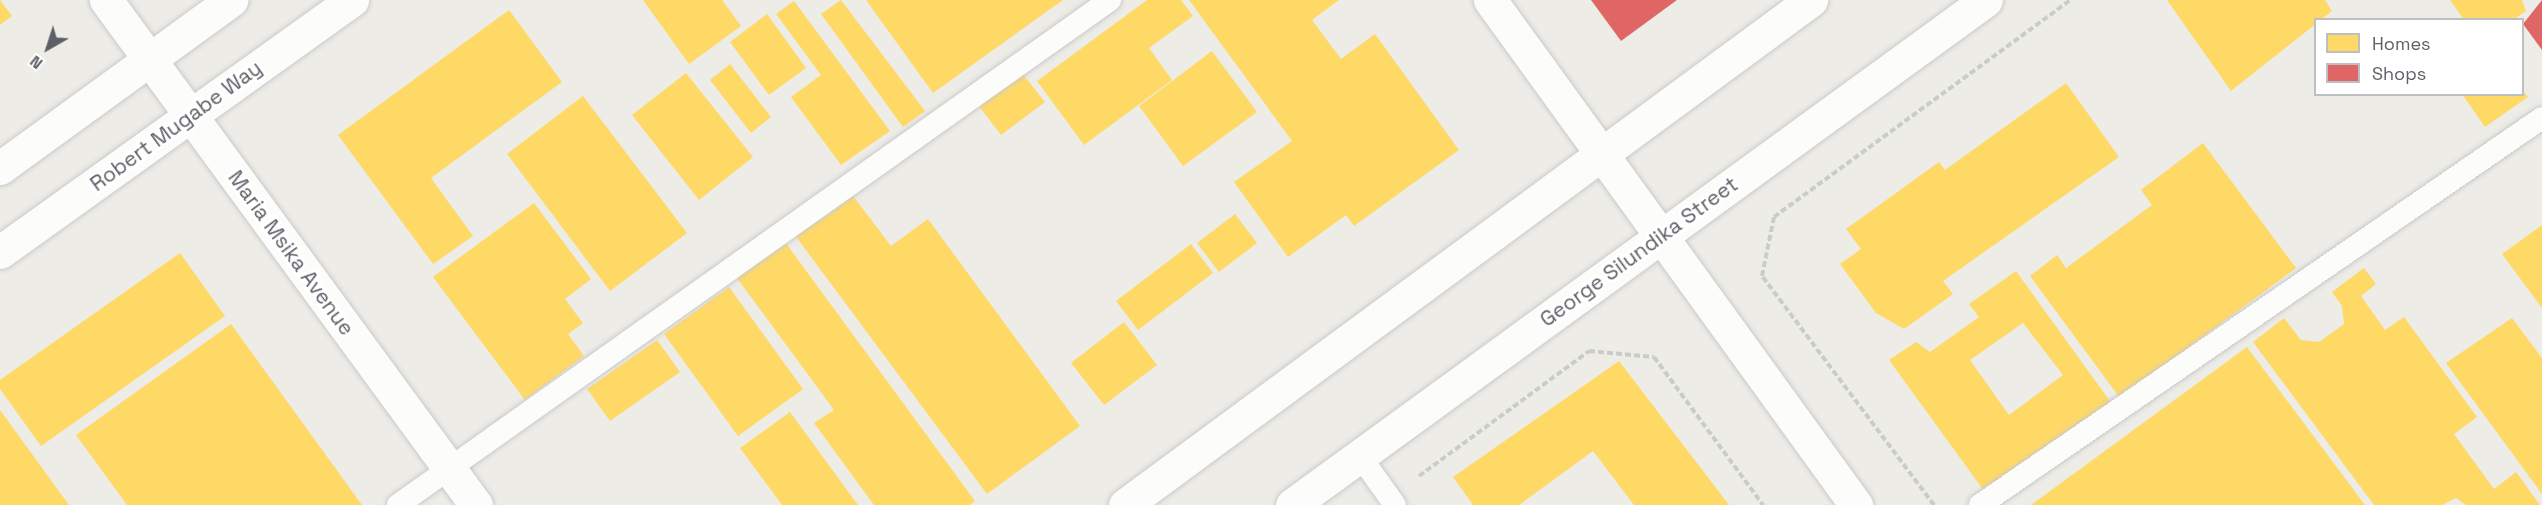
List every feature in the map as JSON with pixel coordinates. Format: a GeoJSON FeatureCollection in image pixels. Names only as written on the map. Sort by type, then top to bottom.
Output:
{"type":"FeatureCollection","features":[{"type":"Feature","properties":{"kind":"street","name":"Maria Msika Avenue"},"geometry":{"type":"LineString","coordinates":[[106,0],[476,505]]}},
{"type":"Feature","properties":{"kind":"street"},"geometry":{"type":"LineString","coordinates":[[0,168],[231,0]]}},
{"type":"Feature","properties":{"kind":"street","name":"Robert Mugabe Way"},"geometry":{"type":"LineString","coordinates":[[0,252],[352,0]]}},
{"type":"Feature","properties":{"kind":"street"},"geometry":{"type":"LineString","coordinates":[[1490,0],[1856,505]]}},
{"type":"Feature","properties":{"kind":"street"},"geometry":{"type":"LineString","coordinates":[[1125,505],[1600,152],[1811,0]]}},
{"type":"Feature","properties":{"kind":"street","name":"George Silundika Street"},"geometry":{"type":"LineString","coordinates":[[1292,505],[1986,0]]}},
{"type":"Feature","properties":{"kind":"lane"},"geometry":{"type":"LineString","coordinates":[[398,505],[1110,0]]}},
{"type":"Feature","properties":{"kind":"lane"},"geometry":{"type":"LineString","coordinates":[[1980,505],[2542,118]]}},
{"type":"Feature","properties":{"kind":"lane"},"geometry":{"type":"LineString","coordinates":[[1360,456],[1392,501]]}},
{"type":"Feature","properties":{"kind":"path"},"geometry":{"type":"LineString","coordinates":[[1934,505],[1762,276],[1774,217],[2070,0]]}},
{"type":"Feature","properties":{"kind":"path"},"geometry":{"type":"LineString","coordinates":[[1392,501],[1589,351],[1654,357],[1763,505]]}},
{"type":"Feature","properties":{"kind":"building: Homes"},"geometry":{"type":"Polygon","coordinates":[[[0,0],[12,16],[0,25],[0,0]]]}},
{"type":"Feature","properties":{"kind":"building: Homes"},"geometry":{"type":"Polygon","coordinates":[[[643,0],[722,0],[741,26],[689,64],[643,0]]]}},
{"type":"Feature","properties":{"kind":"building: Homes"},"geometry":{"type":"Polygon","coordinates":[[[841,0],[925,111],[903,127],[821,14],[841,0]]]}},
{"type":"Feature","properties":{"kind":"building: Homes"},"geometry":{"type":"Polygon","coordinates":[[[866,0],[1063,0],[933,93],[866,0]]]}},
{"type":"Feature","properties":{"kind":"building: Homes"},"geometry":{"type":"Polygon","coordinates":[[[1147,0],[1181,0],[1193,16],[1149,48],[1172,80],[1084,145],[1037,81],[1147,0]]]}},
{"type":"Feature","properties":{"kind":"building: Homes"},"geometry":{"type":"Polygon","coordinates":[[[1189,0],[1339,0],[1312,20],[1341,59],[1375,34],[1459,150],[1354,226],[1346,215],[1288,257],[1234,182],[1292,141],[1189,0]]]}},
{"type":"Feature","properties":{"kind":"building: Homes"},"geometry":{"type":"Polygon","coordinates":[[[2167,0],[2325,0],[2332,11],[2323,18],[2314,18],[2314,25],[2231,91],[2167,0]]]}},
{"type":"Feature","properties":{"kind":"building: Homes"},"geometry":{"type":"Polygon","coordinates":[[[2450,0],[2522,0],[2526,11],[2516,18],[2463,18],[2450,0]]]}},
{"type":"Feature","properties":{"kind":"building: Homes"},"geometry":{"type":"Polygon","coordinates":[[[794,1],[890,131],[841,165],[791,97],[821,75],[776,14],[794,1]]]}},
{"type":"Feature","properties":{"kind":"building: Homes"},"geometry":{"type":"Polygon","coordinates":[[[509,10],[562,82],[431,178],[473,236],[433,264],[338,135],[509,10]]]}},
{"type":"Feature","properties":{"kind":"building: Homes"},"geometry":{"type":"Polygon","coordinates":[[[767,14],[806,68],[769,95],[730,42],[767,14]]]}},
{"type":"Feature","properties":{"kind":"building: Homes"},"geometry":{"type":"Polygon","coordinates":[[[1212,51],[1257,112],[1183,166],[1139,106],[1212,51]]]}},
{"type":"Feature","properties":{"kind":"building: Homes"},"geometry":{"type":"Polygon","coordinates":[[[730,64],[771,117],[751,133],[710,80],[730,64]]]}},
{"type":"Feature","properties":{"kind":"building: Homes"},"geometry":{"type":"Polygon","coordinates":[[[686,73],[753,157],[699,200],[632,115],[686,73]]]}},
{"type":"Feature","properties":{"kind":"building: Homes"},"geometry":{"type":"Polygon","coordinates":[[[1022,73],[1045,102],[1001,135],[979,106],[1022,73]]]}},
{"type":"Feature","properties":{"kind":"building: Homes"},"geometry":{"type":"Polygon","coordinates":[[[2066,83],[2119,157],[1943,281],[1953,294],[1904,329],[1876,313],[1840,264],[1861,249],[1846,229],[1939,162],[1945,170],[2066,83]]]}},
{"type":"Feature","properties":{"kind":"building: Homes"},"geometry":{"type":"Polygon","coordinates":[[[2524,92],[2528,97],[2485,127],[2463,96],[2524,96],[2524,92]]]}},
{"type":"Feature","properties":{"kind":"building: Homes"},"geometry":{"type":"Polygon","coordinates":[[[583,96],[687,233],[610,291],[507,154],[583,96]]]}},
{"type":"Feature","properties":{"kind":"building: Homes"},"geometry":{"type":"Polygon","coordinates":[[[2203,143],[2296,268],[2120,398],[2030,276],[2057,255],[2066,268],[2152,205],[2141,190],[2203,143]]]}},
{"type":"Feature","properties":{"kind":"building: Homes"},"geometry":{"type":"Polygon","coordinates":[[[850,192],[891,246],[928,219],[1080,426],[987,494],[794,234],[850,192]]]}},
{"type":"Feature","properties":{"kind":"building: Homes"},"geometry":{"type":"Polygon","coordinates":[[[534,203],[591,279],[565,299],[583,323],[568,334],[584,356],[525,400],[433,277],[534,203]]]}},
{"type":"Feature","properties":{"kind":"building: Homes"},"geometry":{"type":"Polygon","coordinates":[[[1235,214],[1257,243],[1219,272],[1197,243],[1235,214]]]}},
{"type":"Feature","properties":{"kind":"building: Homes"},"geometry":{"type":"Polygon","coordinates":[[[2542,225],[2542,308],[2502,254],[2542,225]]]}},
{"type":"Feature","properties":{"kind":"building: Homes"},"geometry":{"type":"Polygon","coordinates":[[[785,242],[975,501],[970,505],[874,505],[814,423],[834,410],[737,278],[785,242]]]}},
{"type":"Feature","properties":{"kind":"building: Homes"},"geometry":{"type":"Polygon","coordinates":[[[1191,244],[1213,273],[1138,330],[1116,301],[1191,244]]]}},
{"type":"Feature","properties":{"kind":"building: Homes"},"geometry":{"type":"Polygon","coordinates":[[[180,253],[225,316],[41,446],[0,389],[0,380],[180,253]]]}},
{"type":"Feature","properties":{"kind":"building: Homes"},"geometry":{"type":"Polygon","coordinates":[[[2364,268],[2376,284],[2361,296],[2385,330],[2404,317],[2477,417],[2454,434],[2494,489],[2516,472],[2540,505],[2466,505],[2456,498],[2442,505],[2374,505],[2253,342],[2284,318],[2301,340],[2319,342],[2344,324],[2342,306],[2332,292],[2364,268]]]}},
{"type":"Feature","properties":{"kind":"building: Homes"},"geometry":{"type":"Polygon","coordinates":[[[2016,271],[2112,404],[1987,495],[1889,360],[1916,342],[1930,352],[1979,317],[1969,304],[2016,271]],[[2023,323],[1970,360],[2009,415],[2063,375],[2023,323]]]}},
{"type":"Feature","properties":{"kind":"building: Homes"},"geometry":{"type":"Polygon","coordinates":[[[729,287],[803,389],[738,436],[664,334],[729,287]]]}},
{"type":"Feature","properties":{"kind":"building: Homes"},"geometry":{"type":"Polygon","coordinates":[[[2512,318],[2542,358],[2542,494],[2446,363],[2512,318]]]}},
{"type":"Feature","properties":{"kind":"building: Homes"},"geometry":{"type":"Polygon","coordinates":[[[1124,322],[1157,365],[1104,405],[1071,363],[1124,322]]]}},
{"type":"Feature","properties":{"kind":"building: Homes"},"geometry":{"type":"Polygon","coordinates":[[[231,324],[362,505],[127,505],[76,435],[231,324]]]}},
{"type":"Feature","properties":{"kind":"building: Homes"},"geometry":{"type":"Polygon","coordinates":[[[657,340],[680,372],[610,421],[587,389],[657,340]]]}},
{"type":"Feature","properties":{"kind":"building: Homes"},"geometry":{"type":"Polygon","coordinates":[[[2247,347],[2365,505],[2031,505],[2247,347]]]}},
{"type":"Feature","properties":{"kind":"building: Homes"},"geometry":{"type":"Polygon","coordinates":[[[1619,361],[1729,505],[1634,505],[1593,451],[1519,505],[1473,505],[1453,477],[1619,361]]]}},
{"type":"Feature","properties":{"kind":"building: Homes"},"geometry":{"type":"Polygon","coordinates":[[[0,410],[69,505],[0,505],[0,410]]]}},
{"type":"Feature","properties":{"kind":"building: Homes"},"geometry":{"type":"Polygon","coordinates":[[[790,412],[858,505],[782,505],[740,448],[790,412]]]}},
{"type":"Feature","properties":{"kind":"building: Shops"},"geometry":{"type":"Polygon","coordinates":[[[1591,0],[1677,0],[1621,41],[1591,0]]]}},
{"type":"Feature","properties":{"kind":"building: Shops"},"geometry":{"type":"Polygon","coordinates":[[[2542,0],[2542,50],[2524,25],[2542,0]]]}}]}
